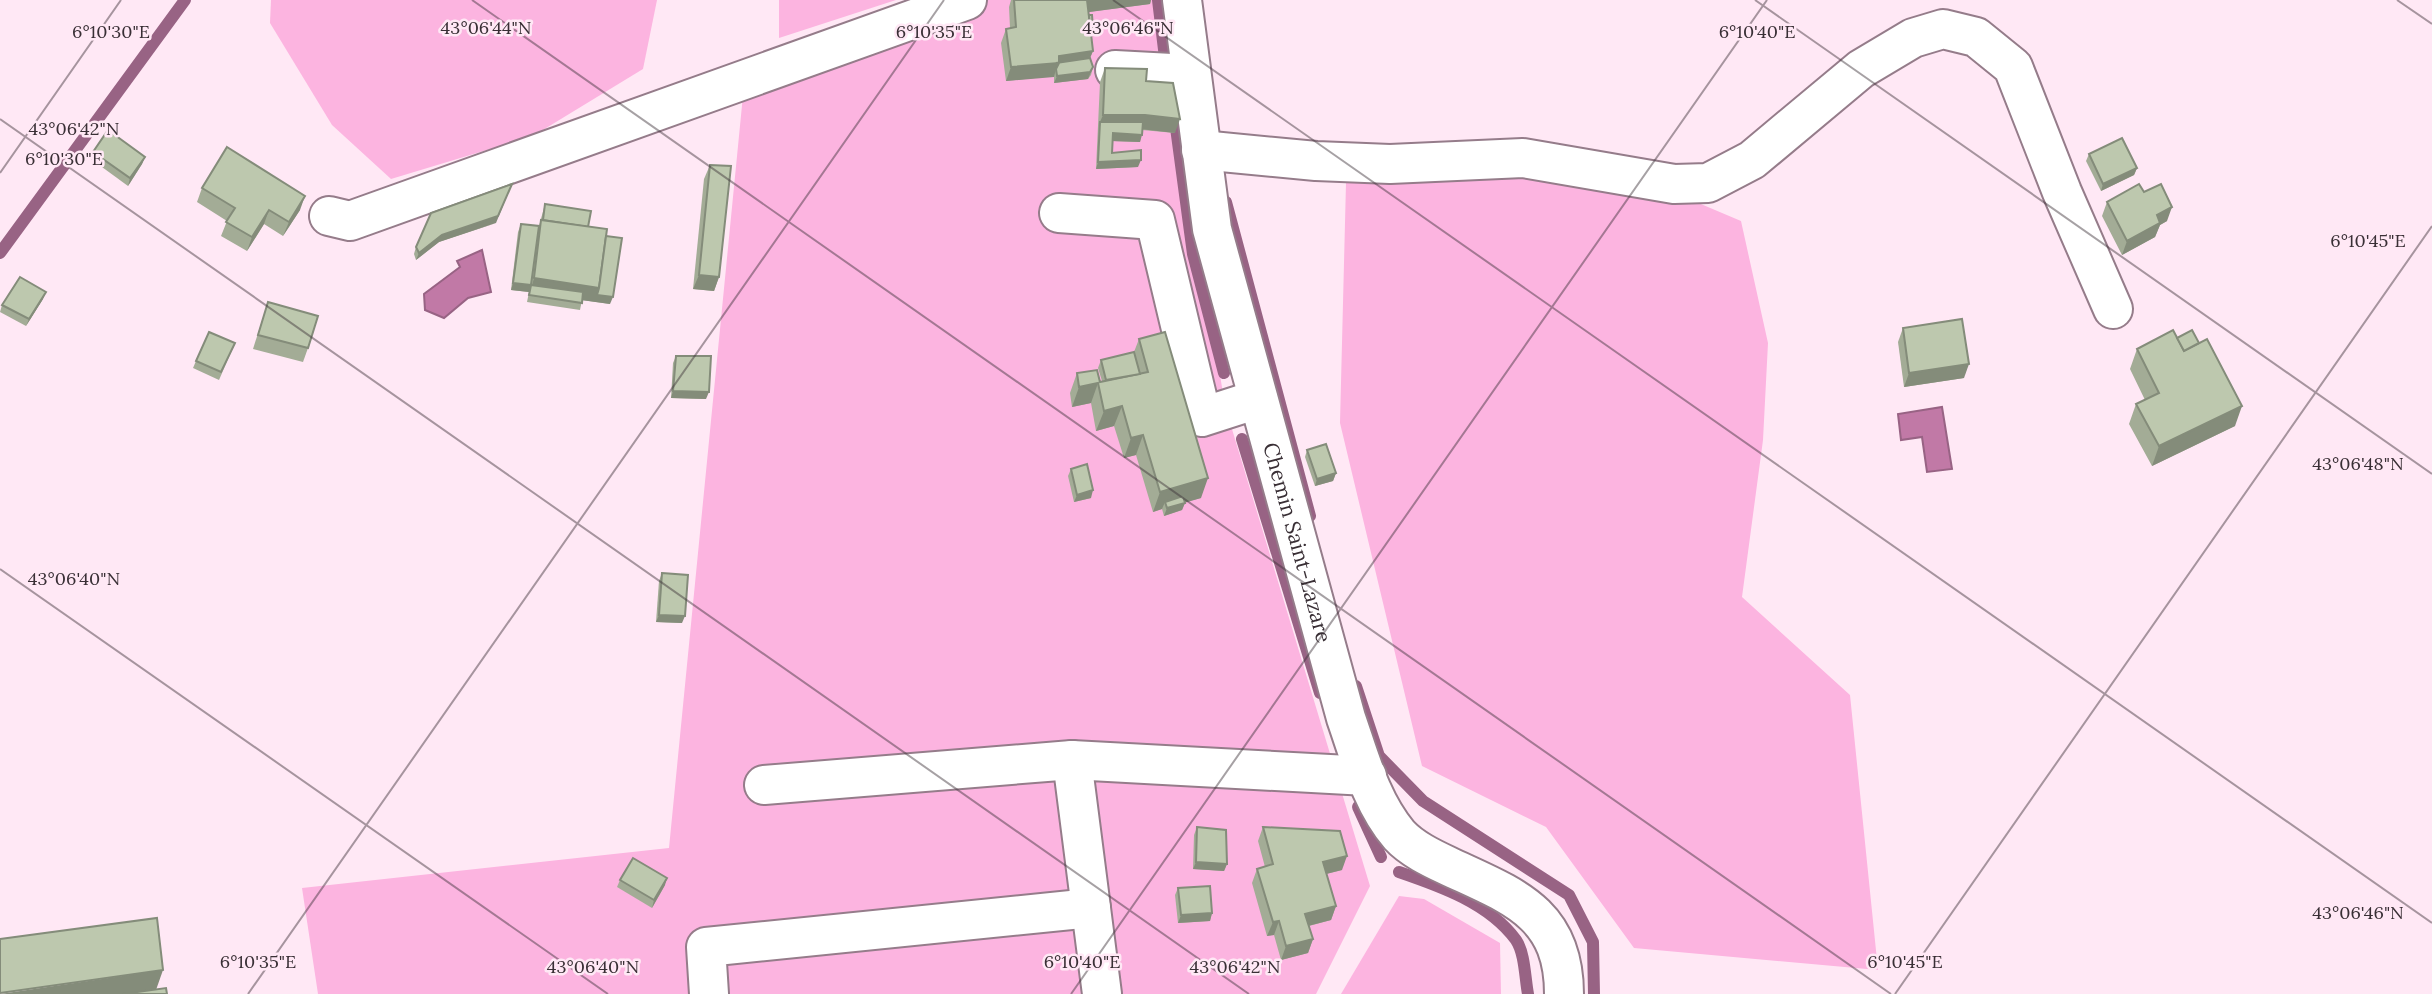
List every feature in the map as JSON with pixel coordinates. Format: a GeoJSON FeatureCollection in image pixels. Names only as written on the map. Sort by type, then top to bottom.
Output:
{"type":"FeatureCollection","features":[{"type":"Feature","properties":{"kind":"street"},"geometry":{"type":"LineString","coordinates":[[329,216],[351,221],[967,0]]}},
{"type":"Feature","properties":{"kind":"street","name":"Chemin Saint-Lazare"},"geometry":{"type":"LineString","coordinates":[[1182,0],[1212,229],[1346,718],[1367,776],[1380,807],[1401,837],[1422,853],[1509,895],[1545,925],[1561,952],[1564,994]]}},
{"type":"Feature","properties":{"kind":"street"},"geometry":{"type":"LineString","coordinates":[[1200,150],[1316,161],[1390,163],[1523,158],[1674,184],[1708,183],[1752,160],[1861,69],[1913,38],[1943,29],[1976,37],[2013,67],[2062,192],[2113,309]]}},
{"type":"Feature","properties":{"kind":"street"},"geometry":{"type":"LineString","coordinates":[[1115,71],[1190,74]]}},
{"type":"Feature","properties":{"kind":"street"},"geometry":{"type":"LineString","coordinates":[[1059,214],[1155,220],[1202,417],[1258,400]]}},
{"type":"Feature","properties":{"kind":"street"},"geometry":{"type":"LineString","coordinates":[[764,785],[1072,760],[1367,776]]}},
{"type":"Feature","properties":{"kind":"street"},"geometry":{"type":"LineString","coordinates":[[1072,760],[1102,994]]}},
{"type":"Feature","properties":{"kind":"street"},"geometry":{"type":"LineString","coordinates":[[709,994],[706,947],[1091,908]]}},
{"type":"Feature","properties":{"kind":"shaded area"},"geometry":{"type":"Polygon","coordinates":[[[271,0],[657,0],[643,69],[533,136],[391,179],[332,125],[270,23],[271,0]]]}},
{"type":"Feature","properties":{"kind":"shaded area"},"geometry":{"type":"Polygon","coordinates":[[[779,0],[896,0],[779,38],[779,0]]]}},
{"type":"Feature","properties":{"kind":"shaded area"},"geometry":{"type":"Polygon","coordinates":[[[987,0],[1160,0],[1225,406],[1370,886],[1316,994],[318,994],[302,888],[669,848],[744,85],[987,0]]]}},
{"type":"Feature","properties":{"kind":"shaded area"},"geometry":{"type":"Polygon","coordinates":[[[1509,171],[1689,199],[1741,221],[1768,343],[1763,440],[1742,597],[1850,695],[1878,970],[1634,948],[1546,827],[1422,766],[1340,423],[1346,183],[1509,171]]]}},
{"type":"Feature","properties":{"kind":"shaded area"},"geometry":{"type":"Polygon","coordinates":[[[482,250],[491,292],[468,298],[444,318],[425,310],[424,294],[460,267],[457,261],[482,250]]]}},
{"type":"Feature","properties":{"kind":"shaded area"},"geometry":{"type":"Polygon","coordinates":[[[1942,407],[1952,469],[1927,472],[1922,437],[1901,440],[1898,414],[1942,407]]]}},
{"type":"Feature","properties":{"kind":"shaded area"},"geometry":{"type":"Polygon","coordinates":[[[1399,896],[1424,899],[1500,943],[1501,994],[1341,994],[1399,896]]]}},
{"type":"Feature","properties":{"kind":"building"},"geometry":{"type":"Polygon","coordinates":[[[1014,0],[1087,0],[1093,51],[1059,56],[1059,63],[1011,67],[1006,29],[1016,27],[1014,0]]]}},
{"type":"Feature","properties":{"kind":"building"},"geometry":{"type":"Polygon","coordinates":[[[1089,15],[1092,15],[1093,28],[1090,28],[1089,15]]]}},
{"type":"Feature","properties":{"kind":"building"},"geometry":{"type":"Polygon","coordinates":[[[1090,58],[1093,67],[1090,72],[1057,76],[1059,63],[1056,63],[1090,58]]]}},
{"type":"Feature","properties":{"kind":"building"},"geometry":{"type":"Polygon","coordinates":[[[1105,68],[1147,69],[1146,81],[1173,83],[1180,119],[1145,115],[1103,115],[1105,68]]]}},
{"type":"Feature","properties":{"kind":"building"},"geometry":{"type":"Polygon","coordinates":[[[1100,122],[1143,122],[1142,135],[1113,133],[1112,153],[1141,150],[1141,160],[1098,162],[1100,122]]]}},
{"type":"Feature","properties":{"kind":"building"},"geometry":{"type":"Polygon","coordinates":[[[108,130],[145,157],[130,178],[93,152],[108,130]]]}},
{"type":"Feature","properties":{"kind":"building"},"geometry":{"type":"Polygon","coordinates":[[[2122,138],[2137,168],[2103,184],[2089,154],[2122,138]]]}},
{"type":"Feature","properties":{"kind":"building"},"geometry":{"type":"Polygon","coordinates":[[[227,147],[305,196],[289,222],[269,210],[252,237],[226,222],[235,208],[202,188],[227,147]]]}},
{"type":"Feature","properties":{"kind":"building"},"geometry":{"type":"Polygon","coordinates":[[[710,165],[731,166],[719,277],[699,275],[710,165]]]}},
{"type":"Feature","properties":{"kind":"building"},"geometry":{"type":"Polygon","coordinates":[[[512,184],[498,216],[442,235],[419,253],[416,247],[431,213],[512,184]]]}},
{"type":"Feature","properties":{"kind":"building"},"geometry":{"type":"Polygon","coordinates":[[[2139,184],[2144,192],[2161,184],[2172,207],[2157,215],[2160,223],[2127,241],[2107,202],[2139,184]]]}},
{"type":"Feature","properties":{"kind":"building"},"geometry":{"type":"Polygon","coordinates":[[[545,204],[591,211],[588,227],[543,220],[545,204]]]}},
{"type":"Feature","properties":{"kind":"building"},"geometry":{"type":"Polygon","coordinates":[[[541,220],[607,229],[599,288],[534,278],[541,220]]]}},
{"type":"Feature","properties":{"kind":"building"},"geometry":{"type":"Polygon","coordinates":[[[521,224],[539,226],[531,285],[513,283],[521,224]]]}},
{"type":"Feature","properties":{"kind":"building"},"geometry":{"type":"Polygon","coordinates":[[[606,236],[622,238],[613,297],[597,295],[606,236]]]}},
{"type":"Feature","properties":{"kind":"building"},"geometry":{"type":"Polygon","coordinates":[[[20,277],[46,292],[29,319],[2,305],[20,277]]]}},
{"type":"Feature","properties":{"kind":"building"},"geometry":{"type":"Polygon","coordinates":[[[531,285],[583,292],[582,303],[529,295],[531,285]]]}},
{"type":"Feature","properties":{"kind":"building"},"geometry":{"type":"Polygon","coordinates":[[[268,302],[318,316],[308,348],[258,335],[268,302]]]}},
{"type":"Feature","properties":{"kind":"building"},"geometry":{"type":"Polygon","coordinates":[[[1962,319],[1969,364],[1909,373],[1903,328],[1962,319]]]}},
{"type":"Feature","properties":{"kind":"building"},"geometry":{"type":"Polygon","coordinates":[[[2173,330],[2184,351],[2207,339],[2242,406],[2159,446],[2136,404],[2159,393],[2137,349],[2173,330]]]}},
{"type":"Feature","properties":{"kind":"building"},"geometry":{"type":"Polygon","coordinates":[[[2192,330],[2199,343],[2184,351],[2177,338],[2192,330]]]}},
{"type":"Feature","properties":{"kind":"building"},"geometry":{"type":"Polygon","coordinates":[[[209,332],[235,343],[221,372],[196,361],[209,332]]]}},
{"type":"Feature","properties":{"kind":"building"},"geometry":{"type":"Polygon","coordinates":[[[1165,332],[1208,478],[1160,492],[1143,435],[1131,438],[1122,406],[1104,411],[1098,383],[1079,387],[1077,373],[1097,370],[1100,382],[1148,372],[1139,339],[1165,332]]]}},
{"type":"Feature","properties":{"kind":"building"},"geometry":{"type":"Polygon","coordinates":[[[1134,352],[1140,374],[1106,380],[1101,360],[1134,352]]]}},
{"type":"Feature","properties":{"kind":"building"},"geometry":{"type":"Polygon","coordinates":[[[676,356],[711,356],[709,392],[673,391],[676,356]]]}},
{"type":"Feature","properties":{"kind":"building"},"geometry":{"type":"Polygon","coordinates":[[[1326,444],[1336,473],[1317,479],[1307,450],[1326,444]]]}},
{"type":"Feature","properties":{"kind":"building"},"geometry":{"type":"Polygon","coordinates":[[[1087,464],[1093,490],[1077,495],[1071,469],[1087,464]]]}},
{"type":"Feature","properties":{"kind":"building"},"geometry":{"type":"Polygon","coordinates":[[[1183,496],[1185,503],[1167,508],[1165,502],[1183,496]]]}},
{"type":"Feature","properties":{"kind":"building"},"geometry":{"type":"Polygon","coordinates":[[[662,573],[688,575],[685,616],[659,615],[662,573]]]}},
{"type":"Feature","properties":{"kind":"building"},"geometry":{"type":"Polygon","coordinates":[[[1197,827],[1226,830],[1227,864],[1196,862],[1197,827]]]}},
{"type":"Feature","properties":{"kind":"building"},"geometry":{"type":"Polygon","coordinates":[[[1263,827],[1340,831],[1347,856],[1323,862],[1336,906],[1305,914],[1313,939],[1286,946],[1279,921],[1273,922],[1257,869],[1273,864],[1263,827]]]}},
{"type":"Feature","properties":{"kind":"building"},"geometry":{"type":"Polygon","coordinates":[[[633,858],[667,878],[654,900],[620,880],[633,858]]]}},
{"type":"Feature","properties":{"kind":"building"},"geometry":{"type":"Polygon","coordinates":[[[1210,886],[1212,913],[1181,915],[1178,888],[1210,886]]]}},
{"type":"Feature","properties":{"kind":"building"},"geometry":{"type":"Polygon","coordinates":[[[157,918],[163,970],[0,993],[0,939],[157,918]]]}},
{"type":"Feature","properties":{"kind":"building"},"geometry":{"type":"Polygon","coordinates":[[[166,988],[167,994],[123,994],[166,988]]]}},
{"type":"Feature","properties":{"kind":"waterway"},"geometry":{"type":"LineString","coordinates":[[0,253],[185,0]]}},
{"type":"Feature","properties":{"kind":"waterway"},"geometry":{"type":"LineString","coordinates":[[1158,0],[1166,66]]}},
{"type":"Feature","properties":{"kind":"waterway"},"geometry":{"type":"LineString","coordinates":[[1174,113],[1193,254],[1224,373]]}},
{"type":"Feature","properties":{"kind":"waterway"},"geometry":{"type":"LineString","coordinates":[[1226,202],[1310,516]]}},
{"type":"Feature","properties":{"kind":"waterway"},"geometry":{"type":"LineString","coordinates":[[1242,439],[1320,693]]}},
{"type":"Feature","properties":{"kind":"waterway"},"geometry":{"type":"LineString","coordinates":[[1356,686],[1379,756],[1423,801],[1569,895],[1593,942],[1594,994]]}},
{"type":"Feature","properties":{"kind":"waterway"},"geometry":{"type":"LineString","coordinates":[[1358,807],[1381,857]]}},
{"type":"Feature","properties":{"kind":"waterway"},"geometry":{"type":"LineString","coordinates":[[1399,872],[1463,897],[1505,927],[1516,940],[1521,952],[1528,994]]}}]}
